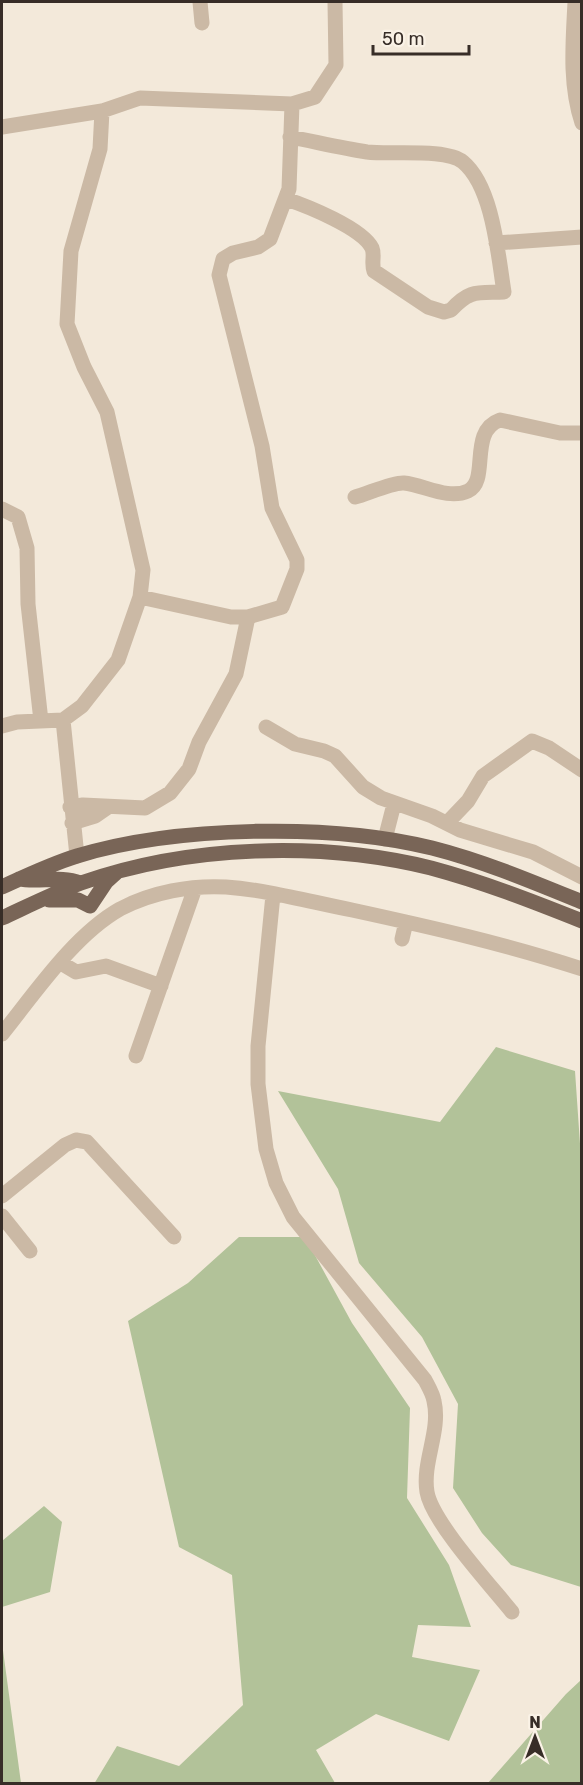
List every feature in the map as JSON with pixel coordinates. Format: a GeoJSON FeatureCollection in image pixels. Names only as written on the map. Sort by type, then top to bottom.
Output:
{"type":"FeatureCollection","features":[{"type":"Feature","properties":{"kind":"main road"},"geometry":{"type":"LineString","coordinates":[[2,887],[76,856],[136,842],[184,836],[283,832],[385,839],[463,858],[582,902]]}},
{"type":"Feature","properties":{"kind":"main road"},"geometry":{"type":"LineString","coordinates":[[2,918],[80,883],[116,873],[178,859],[217,854],[287,851],[354,855],[430,868],[472,880],[582,921]]}},
{"type":"Feature","properties":{"kind":"main road"},"geometry":{"type":"LineString","coordinates":[[38,901],[69,899],[90,906],[106,882],[116,873]]}},
{"type":"Feature","properties":{"kind":"main road"},"geometry":{"type":"LineString","coordinates":[[19,879],[42,882],[57,878],[80,883]]}},
{"type":"Feature","properties":{"kind":"street"},"geometry":{"type":"LineString","coordinates":[[200,2],[202,23]]}},
{"type":"Feature","properties":{"kind":"street"},"geometry":{"type":"LineString","coordinates":[[2,127],[102,111],[140,98],[292,104],[315,97],[333,73],[337,46],[335,2]]}},
{"type":"Feature","properties":{"kind":"street"},"geometry":{"type":"LineString","coordinates":[[575,2],[573,69],[575,104],[582,123]]}},
{"type":"Feature","properties":{"kind":"street"},"geometry":{"type":"LineString","coordinates":[[140,597],[231,617],[248,617],[282,607],[297,569],[297,560],[272,508],[259,434],[219,275],[223,259],[233,253],[258,247],[270,239],[286,199],[292,104]]}},
{"type":"Feature","properties":{"kind":"street"},"geometry":{"type":"LineString","coordinates":[[2,726],[17,722],[63,720],[82,706],[118,660],[140,597],[143,570],[115,441],[107,412],[84,368],[67,324],[71,251],[100,149],[102,111]]}},
{"type":"Feature","properties":{"kind":"street"},"geometry":{"type":"LineString","coordinates":[[286,199],[326,214],[364,238],[373,250],[374,271],[436,311],[451,310],[470,294],[504,292],[486,196],[464,162],[457,158],[411,152],[371,152],[290,137]]}},
{"type":"Feature","properties":{"kind":"street"},"geometry":{"type":"LineString","coordinates":[[496,243],[582,237]]}},
{"type":"Feature","properties":{"kind":"street"},"geometry":{"type":"LineString","coordinates":[[356,497],[403,483],[432,491],[470,490],[476,482],[484,432],[500,420],[560,433],[582,433]]}},
{"type":"Feature","properties":{"kind":"street"},"geometry":{"type":"LineString","coordinates":[[2,509],[18,517],[26,541],[28,604],[41,721]]}},
{"type":"Feature","properties":{"kind":"street"},"geometry":{"type":"LineString","coordinates":[[70,807],[145,808],[170,793],[183,779],[199,742],[236,674],[248,617]]}},
{"type":"Feature","properties":{"kind":"street"},"geometry":{"type":"LineString","coordinates":[[63,720],[76,856]]}},
{"type":"Feature","properties":{"kind":"street"},"geometry":{"type":"LineString","coordinates":[[266,728],[295,744],[335,756],[363,787],[394,804],[460,830],[533,852],[582,877]]}},
{"type":"Feature","properties":{"kind":"street"},"geometry":{"type":"LineString","coordinates":[[447,823],[468,801],[483,776],[518,754],[532,741],[549,748],[582,770]]}},
{"type":"Feature","properties":{"kind":"street"},"geometry":{"type":"LineString","coordinates":[[385,839],[394,804]]}},
{"type":"Feature","properties":{"kind":"street"},"geometry":{"type":"LineString","coordinates":[[72,824],[95,816],[108,807]]}},
{"type":"Feature","properties":{"kind":"street"},"geometry":{"type":"LineString","coordinates":[[80,883],[97,923]]}},
{"type":"Feature","properties":{"kind":"street"},"geometry":{"type":"LineString","coordinates":[[2,1034],[97,923],[122,908],[161,892],[195,888],[226,887],[406,922],[513,946],[582,969]]}},
{"type":"Feature","properties":{"kind":"street"},"geometry":{"type":"LineString","coordinates":[[136,1056],[195,888]]}},
{"type":"Feature","properties":{"kind":"street"},"geometry":{"type":"LineString","coordinates":[[273,896],[258,1046],[258,1084],[265,1139],[276,1184],[293,1217],[425,1380],[434,1400],[435,1420],[426,1478],[427,1494],[435,1514],[512,1612]]}},
{"type":"Feature","properties":{"kind":"street"},"geometry":{"type":"LineString","coordinates":[[402,939],[406,922]]}},
{"type":"Feature","properties":{"kind":"street"},"geometry":{"type":"LineString","coordinates":[[61,963],[76,972],[106,966],[161,986]]}},
{"type":"Feature","properties":{"kind":"street"},"geometry":{"type":"LineString","coordinates":[[2,1196],[65,1145],[76,1140],[87,1142],[174,1237]]}},
{"type":"Feature","properties":{"kind":"street"},"geometry":{"type":"LineString","coordinates":[[2,1216],[30,1251]]}},
{"type":"Feature","properties":{"kind":"green space"},"geometry":{"type":"Polygon","coordinates":[[[496,1047],[575,1071],[582,1173],[581,1587],[511,1565],[482,1533],[453,1488],[458,1404],[422,1337],[359,1263],[338,1189],[278,1091],[440,1122],[496,1047]]]}},
{"type":"Feature","properties":{"kind":"green space"},"geometry":{"type":"Polygon","coordinates":[[[239,1237],[305,1237],[352,1323],[410,1408],[407,1498],[449,1565],[471,1627],[418,1625],[412,1657],[480,1670],[449,1741],[376,1714],[316,1750],[335,1783],[94,1784],[117,1746],[179,1766],[243,1705],[232,1575],[179,1547],[128,1321],[188,1283],[239,1237]]]}},
{"type":"Feature","properties":{"kind":"green space"},"geometry":{"type":"Polygon","coordinates":[[[44,1506],[62,1522],[50,1592],[2,1607],[2,1541],[44,1506]]]}},
{"type":"Feature","properties":{"kind":"green space"},"geometry":{"type":"Polygon","coordinates":[[[2,1643],[21,1783],[2,1783],[2,1643]]]}},
{"type":"Feature","properties":{"kind":"green space"},"geometry":{"type":"Polygon","coordinates":[[[581,1680],[581,1783],[488,1783],[566,1694],[581,1680]]]}}]}
